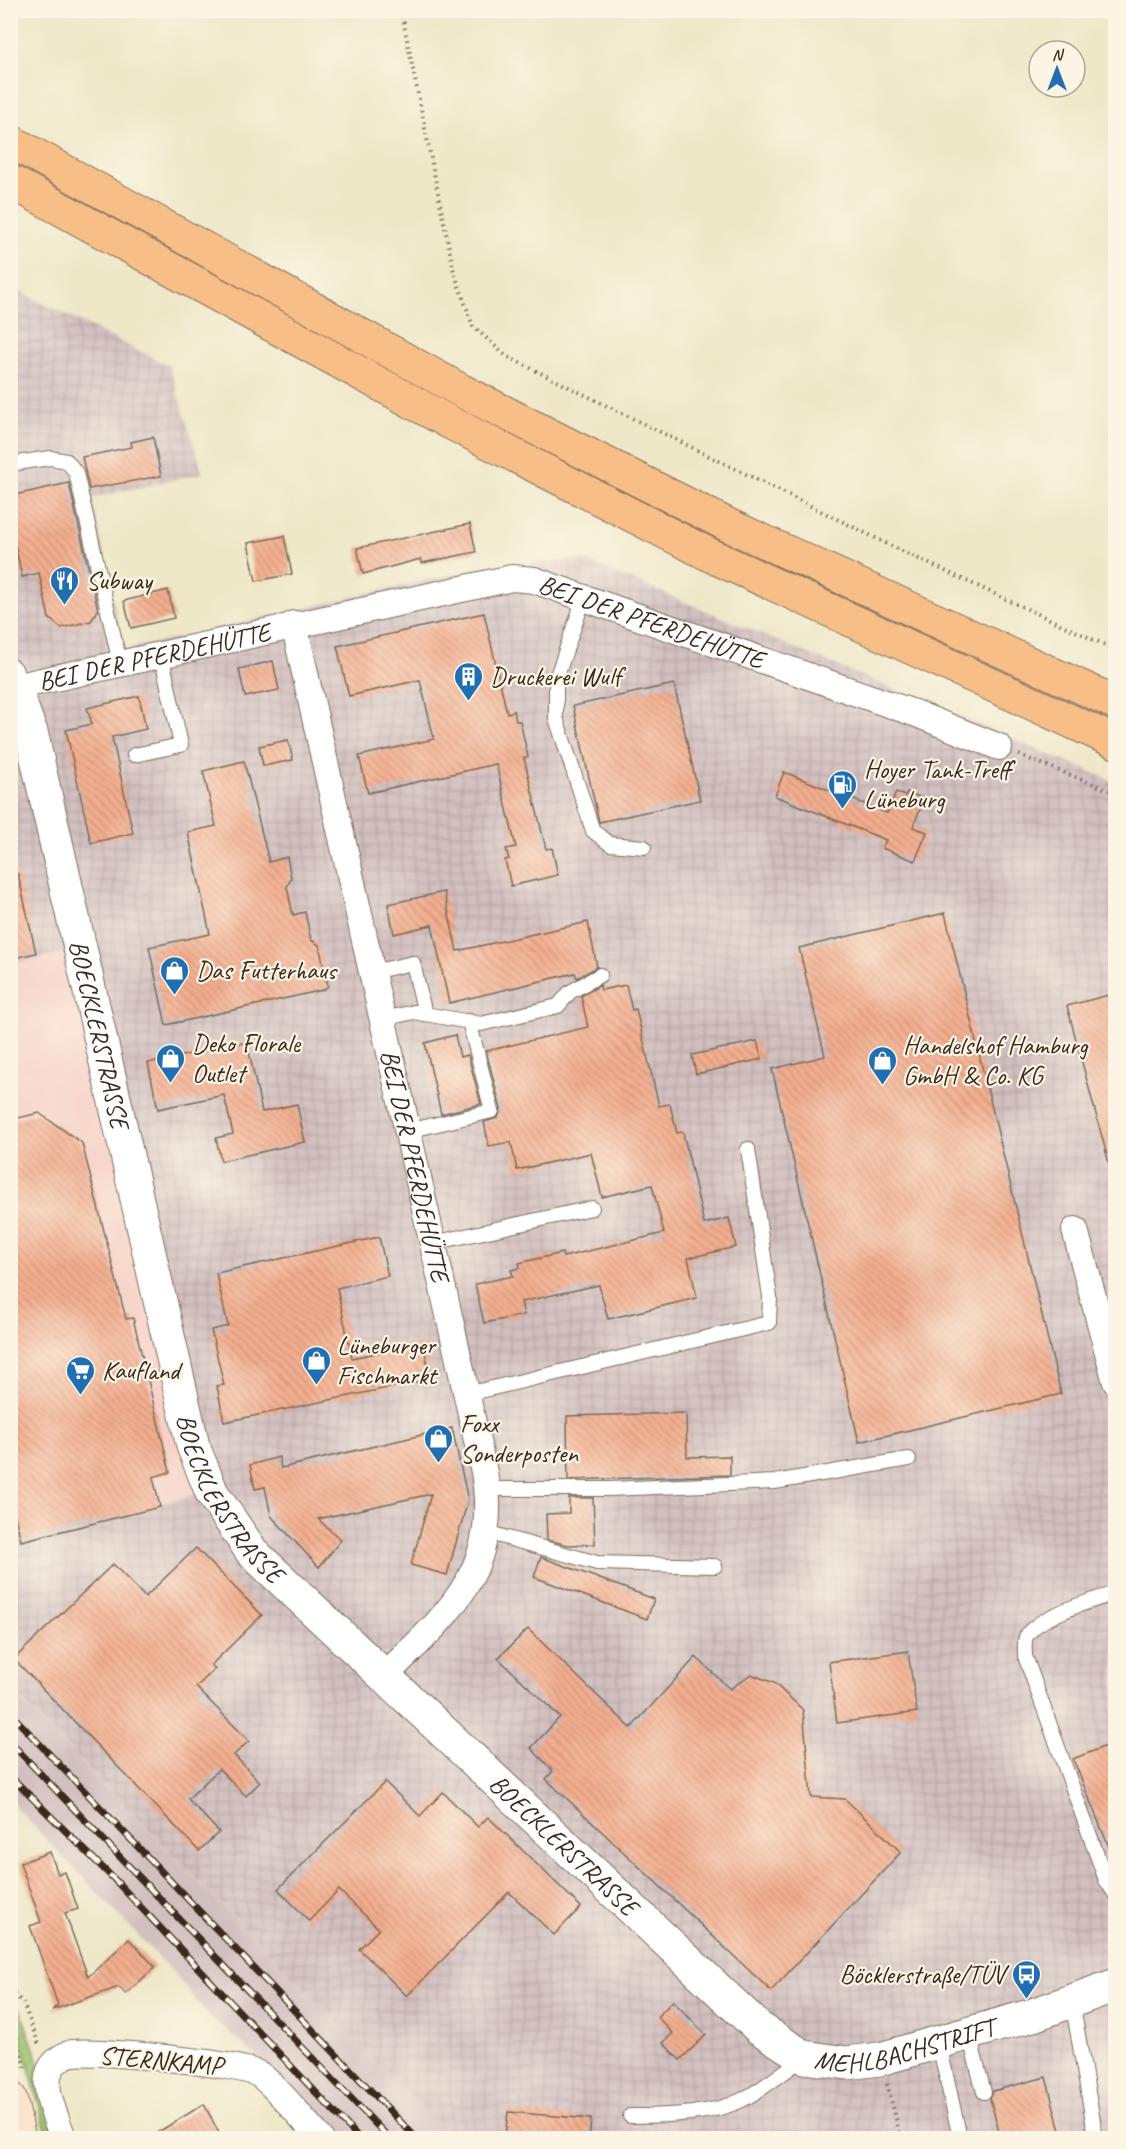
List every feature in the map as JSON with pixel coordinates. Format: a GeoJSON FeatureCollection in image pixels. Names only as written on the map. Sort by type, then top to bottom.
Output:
{"type":"FeatureCollection","features":[{"type":"Feature","properties":{"kind":"highway"},"geometry":{"type":"LineString","coordinates":[[10,141],[462,391],[728,525],[1116,703]]}},
{"type":"Feature","properties":{"kind":"highway"},"geometry":{"type":"LineString","coordinates":[[10,181],[447,421],[712,556],[1116,742]]}},
{"type":"Feature","properties":{"kind":"highway"},"geometry":{"type":"LineString","coordinates":[[10,192],[93,227]]}},
{"type":"Feature","properties":{"kind":"main road"},"geometry":{"type":"LineString","coordinates":[[19,2088],[19,2139]]}},
{"type":"Feature","properties":{"kind":"street","name":"BEI DER PFERDEHÜTTE"},"geometry":{"type":"LineString","coordinates":[[12,682],[120,663],[512,578],[534,580],[914,713],[999,747]]}},
{"type":"Feature","properties":{"kind":"street","name":"BEI DER PFERDEHÜTTE"},"geometry":{"type":"LineString","coordinates":[[294,624],[487,1489],[486,1532],[477,1563],[452,1607],[383,1677]]}},
{"type":"Feature","properties":{"kind":"street","name":"BOECKLERSTRASSE"},"geometry":{"type":"LineString","coordinates":[[12,682],[30,732],[107,1092],[193,1446],[201,1469],[224,1514],[252,1552],[383,1677],[759,2028],[804,2057]]}},
{"type":"Feature","properties":{"kind":"street"},"geometry":{"type":"LineString","coordinates":[[1075,1230],[1116,1382]]}},
{"type":"Feature","properties":{"kind":"street","name":"MEHLBACHSTRIFT"},"geometry":{"type":"LineString","coordinates":[[804,2057],[847,2063],[880,2059],[954,2040],[1116,1985]]}},
{"type":"Feature","properties":{"kind":"street","name":"STERNKAMP"},"geometry":{"type":"LineString","coordinates":[[51,2067],[60,2058],[73,2053],[145,2056],[241,2067],[260,2074],[320,2139]]}},
{"type":"Feature","properties":{"kind":"street"},"geometry":{"type":"LineString","coordinates":[[51,2067],[47,2079],[49,2095],[63,2139]]}},
{"type":"Feature","properties":{"kind":"lane"},"geometry":{"type":"LineString","coordinates":[[10,464],[50,458],[67,461],[76,472],[120,663]]}},
{"type":"Feature","properties":{"kind":"lane"},"geometry":{"type":"LineString","coordinates":[[584,598],[556,679],[556,718],[593,831],[610,844],[644,847]]}},
{"type":"Feature","properties":{"kind":"lane"},"geometry":{"type":"LineString","coordinates":[[134,755],[181,745],[161,654]]}},
{"type":"Feature","properties":{"kind":"lane"},"geometry":{"type":"LineString","coordinates":[[372,972],[413,963],[425,1014]]}},
{"type":"Feature","properties":{"kind":"lane"},"geometry":{"type":"LineString","coordinates":[[383,1019],[414,1012],[481,1024],[558,1006],[570,992],[600,975]]}},
{"type":"Feature","properties":{"kind":"lane"},"geometry":{"type":"LineString","coordinates":[[408,1131],[492,1111],[469,1021]]}},
{"type":"Feature","properties":{"kind":"lane"},"geometry":{"type":"LineString","coordinates":[[467,1394],[769,1323],[770,1297],[748,1149]]}},
{"type":"Feature","properties":{"kind":"lane"},"geometry":{"type":"LineString","coordinates":[[433,1243],[592,1209]]}},
{"type":"Feature","properties":{"kind":"lane"},"geometry":{"type":"LineString","coordinates":[[487,1489],[609,1489],[775,1482],[909,1459]]}},
{"type":"Feature","properties":{"kind":"lane"},"geometry":{"type":"LineString","coordinates":[[486,1532],[597,1563],[716,1566]]}},
{"type":"Feature","properties":{"kind":"lane"},"geometry":{"type":"LineString","coordinates":[[1116,1593],[1089,1601],[1036,1625],[1026,1638],[1026,1656],[1062,1762],[1106,1880],[1116,1895]]}},
{"type":"Feature","properties":{"kind":"lane"},"geometry":{"type":"LineString","coordinates":[[1072,2001],[1093,2121],[1094,2139]]}},
{"type":"Feature","properties":{"kind":"lane"},"geometry":{"type":"LineString","coordinates":[[954,2040],[984,2092]]}},
{"type":"Feature","properties":{"kind":"lane"},"geometry":{"type":"LineString","coordinates":[[954,2040],[960,2139]]}},
{"type":"Feature","properties":{"kind":"lane","name":"MEHLBACHSTRIFT"},"geometry":{"type":"LineString","coordinates":[[630,2116],[682,2114],[722,2107],[747,2098],[804,2057]]}},
{"type":"Feature","properties":{"kind":"path"},"geometry":{"type":"LineString","coordinates":[[402,10],[454,272],[473,326],[506,356],[896,548],[1116,650]]}},
{"type":"Feature","properties":{"kind":"path"},"geometry":{"type":"LineString","coordinates":[[999,747],[1116,793]]}},
{"type":"Feature","properties":{"kind":"path"},"geometry":{"type":"LineString","coordinates":[[10,1990],[23,2002],[51,2067]]}},
{"type":"Feature","properties":{"kind":"path"},"geometry":{"type":"LineString","coordinates":[[10,2014],[19,2088]]}},
{"type":"Feature","properties":{"kind":"path"},"geometry":{"type":"LineString","coordinates":[[880,2059],[901,2139]]}},
{"type":"Feature","properties":{"kind":"shaded area"},"geometry":{"type":"Polygon","coordinates":[[[10,287],[169,366],[203,473],[92,498],[124,650],[489,566],[584,560],[1115,782],[1115,2138],[451,2138],[11,1690],[11,1542],[197,1494],[67,952],[11,964],[10,287]]]}},
{"type":"Feature","properties":{"kind":"shaded area","name":"Kaufland"},"geometry":{"type":"Polygon","coordinates":[[[67,952],[198,1494],[11,1542],[11,964],[67,952]]]}},
{"type":"Feature","properties":{"kind":"shaded area"},"geometry":{"type":"Polygon","coordinates":[[[10,1690],[451,2138],[335,2138],[243,2044],[206,2013],[172,1971],[11,1802],[10,1690]]]}},
{"type":"Feature","properties":{"kind":"green space"},"geometry":{"type":"Polygon","coordinates":[[[10,1998],[21,2012],[39,2063],[36,2076],[55,2138],[48,2138],[10,1998]]]}},
{"type":"Feature","properties":{"kind":"building"},"geometry":{"type":"Polygon","coordinates":[[[153,437],[161,476],[89,489],[82,457],[132,447],[131,442],[153,437]]]}},
{"type":"Feature","properties":{"kind":"building"},"geometry":{"type":"Polygon","coordinates":[[[69,483],[98,610],[91,621],[61,628],[49,618],[39,573],[22,577],[10,520],[10,496],[69,483]]]}},
{"type":"Feature","properties":{"kind":"building"},"geometry":{"type":"Polygon","coordinates":[[[470,524],[476,552],[422,563],[421,559],[363,574],[357,548],[470,524]]]}},
{"type":"Feature","properties":{"kind":"building"},"geometry":{"type":"Polygon","coordinates":[[[284,536],[292,574],[256,581],[248,543],[284,536]]]}},
{"type":"Feature","properties":{"kind":"building"},"geometry":{"type":"Polygon","coordinates":[[[168,590],[174,618],[131,628],[124,601],[168,590]]]}},
{"type":"Feature","properties":{"kind":"building","name":"Druckerei Wulf"},"geometry":{"type":"Polygon","coordinates":[[[484,613],[507,713],[514,711],[516,721],[520,721],[528,757],[524,758],[546,849],[552,848],[558,875],[511,886],[505,860],[509,859],[506,849],[516,847],[496,764],[368,793],[359,756],[434,739],[420,680],[349,696],[337,646],[484,613]]]}},
{"type":"Feature","properties":{"kind":"building"},"geometry":{"type":"Polygon","coordinates":[[[273,661],[279,690],[245,697],[239,669],[273,661]]]}},
{"type":"Feature","properties":{"kind":"building"},"geometry":{"type":"Polygon","coordinates":[[[674,684],[700,800],[599,822],[573,706],[674,684]]]}},
{"type":"Feature","properties":{"kind":"building"},"geometry":{"type":"Polygon","coordinates":[[[139,696],[146,729],[112,737],[133,833],[91,843],[66,730],[92,724],[87,708],[139,696]]]}},
{"type":"Feature","properties":{"kind":"building"},"geometry":{"type":"Polygon","coordinates":[[[288,740],[293,760],[263,766],[259,746],[288,740]]]}},
{"type":"Feature","properties":{"kind":"building"},"geometry":{"type":"Polygon","coordinates":[[[244,761],[269,862],[287,857],[291,878],[287,887],[293,915],[305,912],[311,940],[319,945],[328,986],[323,990],[166,1025],[149,947],[210,934],[188,832],[216,826],[203,771],[244,761]]]}},
{"type":"Feature","properties":{"kind":"building"},"geometry":{"type":"Polygon","coordinates":[[[784,772],[887,813],[896,792],[905,796],[907,792],[924,799],[913,827],[927,832],[915,861],[882,848],[886,840],[775,796],[784,772]]]}},
{"type":"Feature","properties":{"kind":"building"},"geometry":{"type":"Polygon","coordinates":[[[18,874],[36,953],[10,959],[10,875],[18,874]]]}},
{"type":"Feature","properties":{"kind":"building"},"geometry":{"type":"Polygon","coordinates":[[[444,892],[457,951],[588,922],[597,967],[577,978],[575,973],[449,1003],[432,925],[394,934],[388,904],[444,892]]]}},
{"type":"Feature","properties":{"kind":"building"},"geometry":{"type":"Polygon","coordinates":[[[945,913],[1061,1394],[859,1442],[772,1069],[825,1056],[799,948],[945,913]]]}},
{"type":"Feature","properties":{"kind":"building"},"geometry":{"type":"Polygon","coordinates":[[[600,985],[601,990],[626,985],[632,1010],[636,1009],[659,1106],[670,1104],[677,1133],[683,1132],[704,1224],[729,1218],[736,1247],[688,1258],[697,1298],[608,1319],[599,1285],[521,1302],[524,1315],[484,1323],[475,1284],[513,1276],[511,1270],[520,1268],[519,1263],[562,1253],[563,1257],[664,1233],[652,1185],[602,1197],[591,1153],[517,1170],[511,1142],[489,1146],[484,1122],[498,1118],[501,1109],[486,1051],[588,1027],[581,996],[600,985]]]}},
{"type":"Feature","properties":{"kind":"building"},"geometry":{"type":"Polygon","coordinates":[[[1116,993],[1116,1166],[1110,1167],[1067,1006],[1116,993]]]}},
{"type":"Feature","properties":{"kind":"building"},"geometry":{"type":"Polygon","coordinates":[[[455,1035],[460,1057],[468,1055],[481,1104],[441,1114],[425,1043],[455,1035]]]}},
{"type":"Feature","properties":{"kind":"building"},"geometry":{"type":"Polygon","coordinates":[[[757,1041],[762,1059],[696,1074],[692,1055],[757,1041]]]}},
{"type":"Feature","properties":{"kind":"building"},"geometry":{"type":"Polygon","coordinates":[[[247,1042],[262,1112],[297,1104],[305,1142],[221,1161],[216,1138],[233,1134],[224,1095],[158,1109],[148,1063],[247,1042]]]}},
{"type":"Feature","properties":{"kind":"building","name":"Kaufland"},"geometry":{"type":"Polygon","coordinates":[[[39,1113],[82,1143],[126,1319],[133,1318],[170,1472],[153,1477],[160,1507],[21,1541],[14,1512],[10,1512],[10,1120],[39,1113]]]}},
{"type":"Feature","properties":{"kind":"building"},"geometry":{"type":"Polygon","coordinates":[[[379,1237],[388,1276],[337,1288],[352,1358],[423,1343],[431,1379],[224,1422],[217,1386],[224,1385],[211,1330],[228,1326],[216,1273],[379,1237]]]}},
{"type":"Feature","properties":{"kind":"building"},"geometry":{"type":"Polygon","coordinates":[[[686,1413],[687,1457],[730,1456],[730,1475],[568,1480],[567,1416],[686,1413]]]}},
{"type":"Feature","properties":{"kind":"building"},"geometry":{"type":"Polygon","coordinates":[[[452,1428],[468,1500],[447,1575],[411,1565],[431,1494],[318,1519],[341,1540],[319,1567],[271,1516],[265,1487],[255,1489],[250,1465],[279,1457],[281,1468],[452,1428]]]}},
{"type":"Feature","properties":{"kind":"building"},"geometry":{"type":"Polygon","coordinates":[[[569,1498],[593,1498],[595,1544],[568,1545],[547,1540],[546,1514],[569,1513],[569,1498]]]}},
{"type":"Feature","properties":{"kind":"building"},"geometry":{"type":"Polygon","coordinates":[[[196,1548],[262,1615],[211,1665],[215,1669],[196,1687],[249,1741],[234,1755],[260,1782],[246,1796],[219,1769],[188,1799],[219,1832],[199,1851],[14,1659],[113,1564],[145,1597],[196,1548]]]}},
{"type":"Feature","properties":{"kind":"building"},"geometry":{"type":"Polygon","coordinates":[[[541,1557],[654,1599],[647,1619],[534,1577],[541,1557]]]}},
{"type":"Feature","properties":{"kind":"building"},"geometry":{"type":"Polygon","coordinates":[[[528,1629],[631,1728],[696,1657],[730,1689],[751,1674],[774,1683],[803,1710],[811,1797],[845,1799],[901,1852],[771,1991],[546,1779],[553,1771],[531,1748],[560,1717],[498,1658],[528,1629]]]}},
{"type":"Feature","properties":{"kind":"building"},"geometry":{"type":"Polygon","coordinates":[[[908,1651],[917,1712],[837,1723],[829,1662],[908,1651]]]}},
{"type":"Feature","properties":{"kind":"building"},"geometry":{"type":"Polygon","coordinates":[[[1116,1742],[1116,1862],[1115,1862],[1073,1759],[1116,1742]]]}},
{"type":"Feature","properties":{"kind":"building"},"geometry":{"type":"Polygon","coordinates":[[[385,1782],[420,1816],[443,1792],[478,1827],[488,1817],[581,1907],[554,1935],[509,1892],[407,1996],[359,1949],[379,1929],[339,1890],[309,1921],[278,1889],[385,1782]]]}},
{"type":"Feature","properties":{"kind":"building"},"geometry":{"type":"Polygon","coordinates":[[[50,1852],[58,1874],[65,1872],[78,1909],[65,1913],[88,1977],[129,1939],[155,1967],[126,1994],[119,1987],[52,2010],[58,2005],[30,1926],[41,1922],[20,1863],[50,1852]]]}},
{"type":"Feature","properties":{"kind":"building"},"geometry":{"type":"Polygon","coordinates":[[[673,2001],[706,2035],[680,2060],[663,2043],[673,2033],[657,2017],[673,2001]]]}},
{"type":"Feature","properties":{"kind":"building"},"geometry":{"type":"Polygon","coordinates":[[[1046,2077],[1062,2139],[1001,2139],[990,2099],[993,2091],[1046,2077]]]}},
{"type":"Feature","properties":{"kind":"building"},"geometry":{"type":"Polygon","coordinates":[[[204,2104],[222,2139],[147,2139],[173,2123],[204,2104]]]}},
{"type":"Feature","properties":{"kind":"building"},"geometry":{"type":"Polygon","coordinates":[[[508,2112],[591,2119],[589,2139],[515,2139],[505,2136],[508,2112]]]}},
{"type":"Feature","properties":{"kind":"railway"},"geometry":{"type":"LineString","coordinates":[[10,1713],[416,2138]]}},
{"type":"Feature","properties":{"kind":"railway"},"geometry":{"type":"LineString","coordinates":[[10,1742],[389,2138]]}},
{"type":"Feature","properties":{"kind":"railway"},"geometry":{"type":"LineString","coordinates":[[10,1776],[114,1879],[359,2138]]}},
{"type":"Feature","properties":{"kind":"place","name":"Subway"},"geometry":{"type":"Point","coordinates":[65,606]}},
{"type":"Feature","properties":{"kind":"place","name":"Druckerei Wulf"},"geometry":{"type":"Point","coordinates":[469,702]}},
{"type":"Feature","properties":{"kind":"place","name":"Hoyer Tank-Treff Lüneburg"},"geometry":{"type":"Point","coordinates":[843,810]}},
{"type":"Feature","properties":{"kind":"place","name":"Das Futterhaus"},"geometry":{"type":"Point","coordinates":[175,996]}},
{"type":"Feature","properties":{"kind":"place","name":"Deko Florale Outlet"},"geometry":{"type":"Point","coordinates":[171,1084]}},
{"type":"Feature","properties":{"kind":"place","name":"Handelshof Hamburg GmbH & Co. KG"},"geometry":{"type":"Point","coordinates":[882,1086]}},
{"type":"Feature","properties":{"kind":"place","name":"Lüneburger Fischmarkt"},"geometry":{"type":"Point","coordinates":[316,1386]}},
{"type":"Feature","properties":{"kind":"place","name":"Kaufland"},"geometry":{"type":"Point","coordinates":[81,1396]}},
{"type":"Feature","properties":{"kind":"place","name":"Foxx Sonderposten"},"geometry":{"type":"Point","coordinates":[439,1464]}},
{"type":"Feature","properties":{"kind":"place","name":"Böcklerstraße/TÜV"},"geometry":{"type":"Point","coordinates":[1026,2000]}}]}
